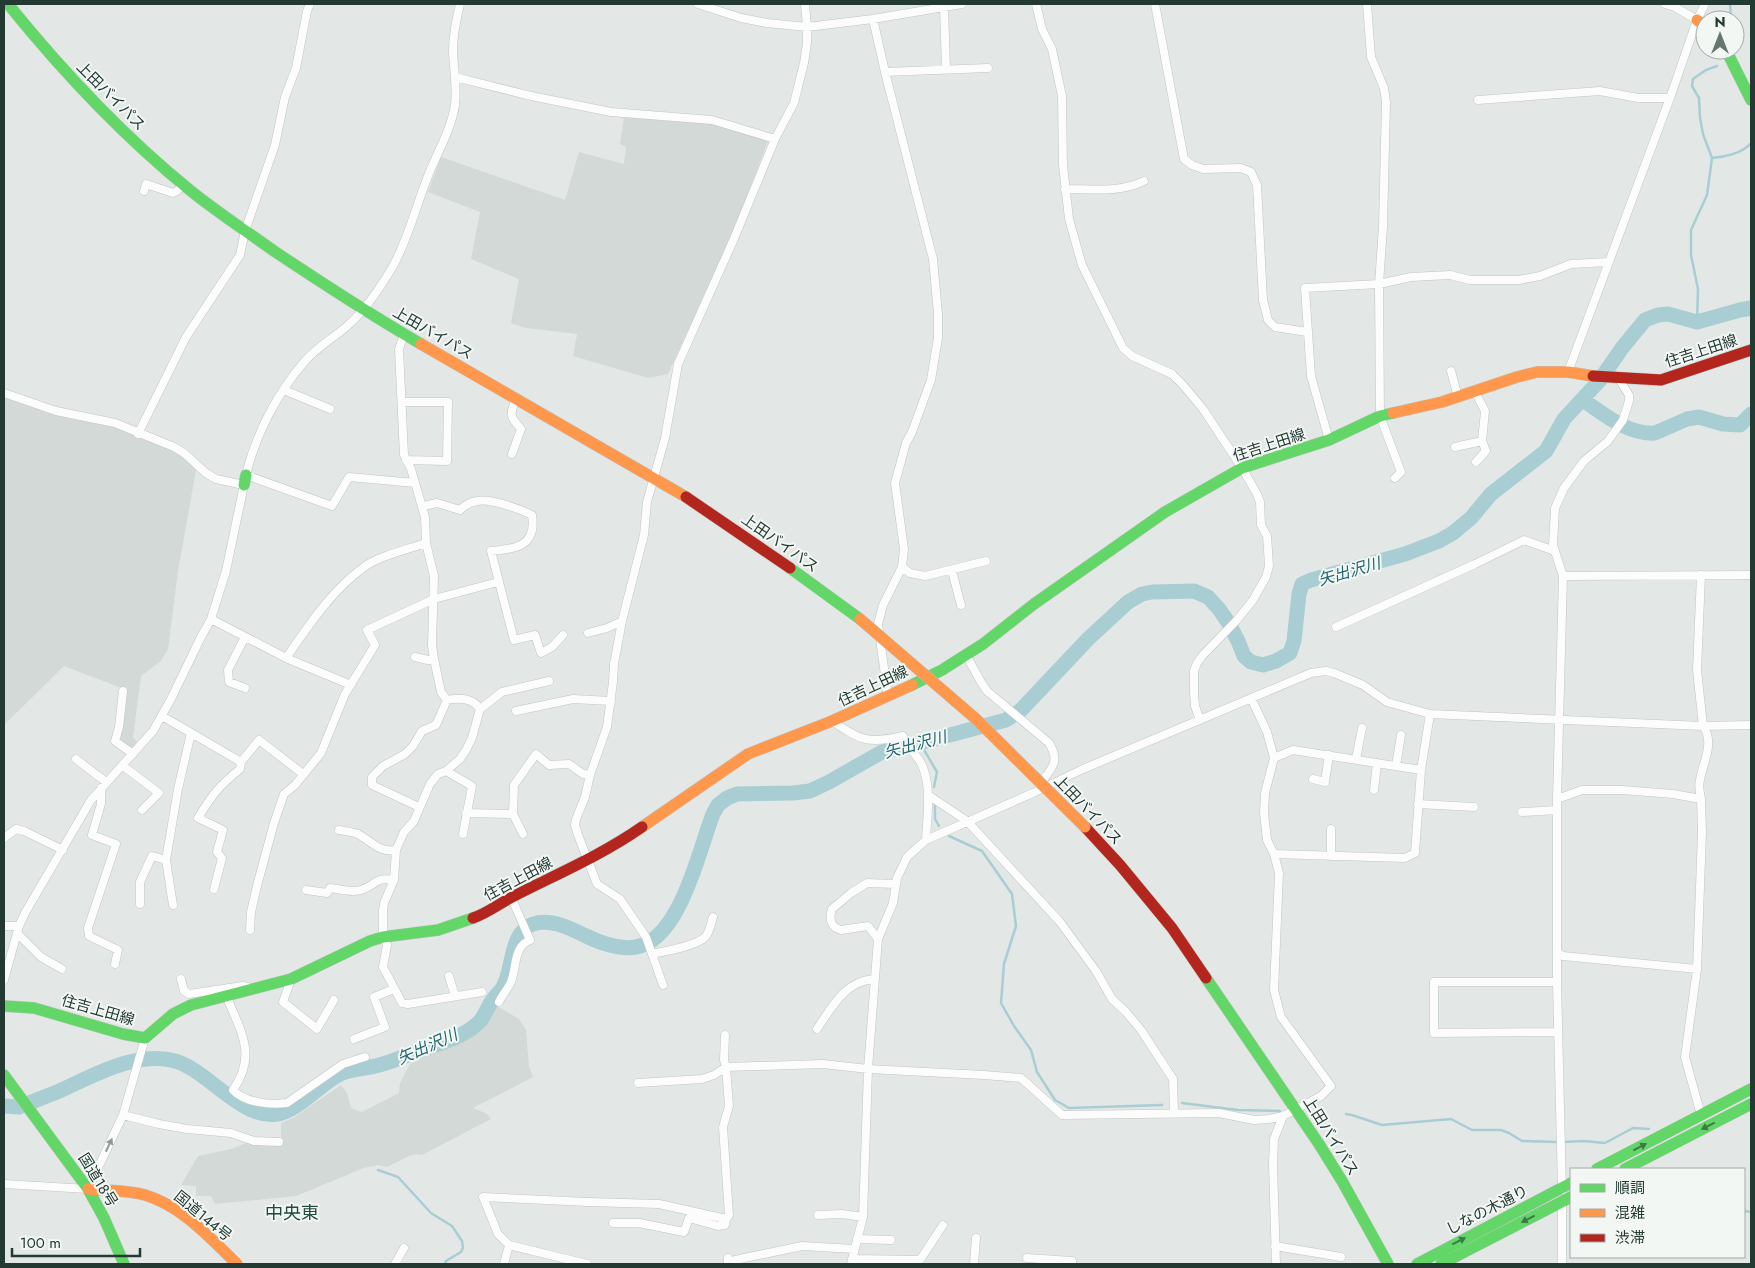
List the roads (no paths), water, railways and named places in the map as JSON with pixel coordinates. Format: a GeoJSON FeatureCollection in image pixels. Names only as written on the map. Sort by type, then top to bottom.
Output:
{"type":"FeatureCollection","features":[{"type":"Feature","properties":{"kind":"main road","name":"上田バイパス"},"geometry":{"type":"LineString","coordinates":[[8,4],[36,39],[120,128],[183,185],[245,231],[303,272],[363,310],[655,478],[770,553],[860,619],[976,719],[1085,827],[1120,865],[1172,928],[1296,1109],[1342,1181],[1388,1264]]}},
{"type":"Feature","properties":{"kind":"main road"},"geometry":{"type":"LineString","coordinates":[[1731,60],[1751,100]]}},
{"type":"Feature","properties":{"kind":"main road","name":"住吉上田線"},"geometry":{"type":"LineString","coordinates":[[4,1006],[34,1008],[123,1034],[145,1038],[173,1014],[182,1009],[222,996],[291,979],[370,941],[384,937],[438,930],[482,915],[511,897],[627,838],[748,754],[888,697],[942,670],[966,655],[1034,604],[1165,512],[1242,468],[1329,440],[1380,416],[1442,402],[1537,372],[1568,372],[1614,379],[1661,380],[1751,350]]}},
{"type":"Feature","properties":{"kind":"main road","name":"国道18号"},"geometry":{"type":"LineString","coordinates":[[4,1075],[88,1189],[104,1218],[124,1264]]}},
{"type":"Feature","properties":{"kind":"main road"},"geometry":{"type":"LineString","coordinates":[[1599,1168],[1751,1089]]}},
{"type":"Feature","properties":{"kind":"main road"},"geometry":{"type":"LineString","coordinates":[[1627,1168],[1751,1104]]}},
{"type":"Feature","properties":{"kind":"main road","name":"しなの木通り"},"geometry":{"type":"LineString","coordinates":[[1417,1264],[1566,1185]]}},
{"type":"Feature","properties":{"kind":"main road","name":"国道144号"},"geometry":{"type":"LineString","coordinates":[[88,1189],[138,1194],[152,1197],[166,1204],[185,1216],[237,1264]]}},
{"type":"Feature","properties":{"kind":"main road","name":"しなの木通り"},"geometry":{"type":"LineString","coordinates":[[1441,1264],[1566,1199]]}},
{"type":"Feature","properties":{"kind":"street"},"geometry":{"type":"LineString","coordinates":[[138,434],[186,338],[240,255],[245,231],[275,144],[285,97],[296,68],[310,4]]}},
{"type":"Feature","properties":{"kind":"street"},"geometry":{"type":"LineString","coordinates":[[4,980],[18,930],[29,906],[81,816],[104,785],[153,731],[211,619],[226,571],[245,480],[258,438],[284,390],[305,361],[324,343],[346,327],[363,310],[393,266],[450,125],[455,106],[453,51],[460,4]]}},
{"type":"Feature","properties":{"kind":"street"},"geometry":{"type":"LineString","coordinates":[[698,4],[741,18],[807,27],[873,19],[962,4]]}},
{"type":"Feature","properties":{"kind":"street"},"geometry":{"type":"LineString","coordinates":[[663,985],[646,937],[620,899],[597,884],[575,825],[607,727],[614,664],[622,621],[639,558],[644,535],[647,502],[665,438],[678,364],[733,241],[775,139],[794,103],[804,63],[807,27],[804,4]]}},
{"type":"Feature","properties":{"kind":"street"},"geometry":{"type":"LineString","coordinates":[[1036,4],[1042,29],[1052,49],[1062,96],[1065,189],[1069,219],[1082,265],[1123,348],[1132,356],[1172,374],[1178,380],[1203,409],[1242,468],[1260,502],[1261,525],[1267,536],[1269,566],[1261,588],[1236,621],[1202,656],[1194,670],[1196,706],[1200,720]]}},
{"type":"Feature","properties":{"kind":"street"},"geometry":{"type":"LineString","coordinates":[[1155,4],[1184,159],[1192,165],[1203,169],[1241,168],[1250,172],[1257,185],[1263,300],[1268,320],[1275,327],[1307,332]]}},
{"type":"Feature","properties":{"kind":"street"},"geometry":{"type":"LineString","coordinates":[[1366,4],[1371,57],[1384,88],[1386,102],[1383,227],[1379,284],[1380,416],[1402,472],[1395,478]]}},
{"type":"Feature","properties":{"kind":"street"},"geometry":{"type":"LineString","coordinates":[[1665,4],[1675,7],[1695,19]]}},
{"type":"Feature","properties":{"kind":"street"},"geometry":{"type":"LineString","coordinates":[[944,7],[946,69]]}},
{"type":"Feature","properties":{"kind":"street"},"geometry":{"type":"LineString","coordinates":[[873,19],[933,259],[938,314],[936,362],[912,432],[906,443],[895,483],[904,549],[902,567],[883,605],[878,624],[888,697]]}},
{"type":"Feature","properties":{"kind":"street"},"geometry":{"type":"LineString","coordinates":[[1568,372],[1670,98],[1695,38]]}},
{"type":"Feature","properties":{"kind":"street"},"geometry":{"type":"LineString","coordinates":[[885,72],[988,68]]}},
{"type":"Feature","properties":{"kind":"street"},"geometry":{"type":"LineString","coordinates":[[455,77],[532,96],[611,112],[712,120],[775,139]]}},
{"type":"Feature","properties":{"kind":"street"},"geometry":{"type":"LineString","coordinates":[[1478,100],[1600,91],[1638,98],[1670,98]]}},
{"type":"Feature","properties":{"kind":"street"},"geometry":{"type":"LineString","coordinates":[[1065,189],[1121,189],[1144,181]]}},
{"type":"Feature","properties":{"kind":"street"},"geometry":{"type":"LineString","coordinates":[[144,191],[146,184],[173,193],[183,185]]}},
{"type":"Feature","properties":{"kind":"street"},"geometry":{"type":"LineString","coordinates":[[1329,440],[1311,376],[1305,288],[1379,284],[1411,277],[1450,276],[1470,280],[1519,280],[1540,276],[1571,264],[1609,262]]}},
{"type":"Feature","properties":{"kind":"street"},"geometry":{"type":"LineString","coordinates":[[404,334],[399,350],[404,455],[411,469],[425,517],[426,543],[434,576],[432,644],[441,692],[447,700]]}},
{"type":"Feature","properties":{"kind":"street"},"geometry":{"type":"LineString","coordinates":[[1451,371],[1458,397]]}},
{"type":"Feature","properties":{"kind":"street"},"geometry":{"type":"LineString","coordinates":[[1562,1264],[1566,1185],[1558,1032],[1557,799],[1563,576],[1553,545],[1555,508],[1564,488],[1584,461],[1608,441],[1621,423],[1629,401],[1629,395],[1614,379]]}},
{"type":"Feature","properties":{"kind":"street"},"geometry":{"type":"LineString","coordinates":[[284,390],[330,409]]}},
{"type":"Feature","properties":{"kind":"street"},"geometry":{"type":"LineString","coordinates":[[1475,392],[1485,411],[1482,441],[1486,451],[1476,462]]}},
{"type":"Feature","properties":{"kind":"street"},"geometry":{"type":"LineString","coordinates":[[4,393],[56,411],[115,423],[138,434],[174,447],[216,479],[245,480],[332,506],[349,477],[415,483]]}},
{"type":"Feature","properties":{"kind":"street"},"geometry":{"type":"LineString","coordinates":[[512,454],[521,429],[511,417],[510,412],[516,399]]}},
{"type":"Feature","properties":{"kind":"street"},"geometry":{"type":"LineString","coordinates":[[402,402],[448,402],[447,461],[406,460]]}},
{"type":"Feature","properties":{"kind":"street"},"geometry":{"type":"LineString","coordinates":[[1455,447],[1482,441]]}},
{"type":"Feature","properties":{"kind":"street"},"geometry":{"type":"LineString","coordinates":[[422,506],[437,503],[460,510],[468,503],[480,500],[521,509],[532,515],[534,524],[528,540],[523,545],[507,550],[491,551],[498,582],[514,640],[534,634],[541,653],[552,647],[563,635]]}},
{"type":"Feature","properties":{"kind":"street"},"geometry":{"type":"LineString","coordinates":[[1336,627],[1524,540],[1555,551]]}},
{"type":"Feature","properties":{"kind":"street"},"geometry":{"type":"LineString","coordinates":[[286,658],[328,600],[365,567],[426,543]]}},
{"type":"Feature","properties":{"kind":"street"},"geometry":{"type":"LineString","coordinates":[[902,567],[910,572],[925,576],[952,571],[986,561]]}},
{"type":"Feature","properties":{"kind":"street"},"geometry":{"type":"LineString","coordinates":[[952,571],[960,605]]}},
{"type":"Feature","properties":{"kind":"street"},"geometry":{"type":"LineString","coordinates":[[1701,575],[1697,670],[1703,726],[1708,733],[1708,750],[1699,782],[1702,832],[1697,969],[1684,1057],[1701,1115]]}},
{"type":"Feature","properties":{"kind":"street"},"geometry":{"type":"LineString","coordinates":[[1563,576],[1751,575]]}},
{"type":"Feature","properties":{"kind":"street"},"geometry":{"type":"LineString","coordinates":[[250,930],[257,886],[284,794],[321,753],[345,694],[376,645],[367,630],[434,599],[498,582]]}},
{"type":"Feature","properties":{"kind":"street"},"geometry":{"type":"LineString","coordinates":[[211,619],[244,638],[286,658],[351,685]]}},
{"type":"Feature","properties":{"kind":"street"},"geometry":{"type":"LineString","coordinates":[[588,633],[607,628],[622,621]]}},
{"type":"Feature","properties":{"kind":"street"},"geometry":{"type":"LineString","coordinates":[[244,638],[228,670],[228,682],[245,688]]}},
{"type":"Feature","properties":{"kind":"street"},"geometry":{"type":"LineString","coordinates":[[966,655],[988,692],[1050,743],[1056,755],[1054,765],[1033,793]]}},
{"type":"Feature","properties":{"kind":"street"},"geometry":{"type":"LineString","coordinates":[[415,657],[434,659]]}},
{"type":"Feature","properties":{"kind":"street"},"geometry":{"type":"LineString","coordinates":[[943,1225],[920,1260],[852,1262],[863,1217],[868,1069],[878,939],[893,903],[900,869],[906,857],[926,840],[1083,769],[1311,673],[1326,670],[1363,685],[1387,702],[1430,714],[1703,726],[1751,725]]}},
{"type":"Feature","properties":{"kind":"street"},"geometry":{"type":"LineString","coordinates":[[482,992],[408,1004],[402,1003],[384,967],[388,945],[384,937],[384,903],[394,880],[396,850],[404,832],[414,820],[430,784],[438,774],[446,771],[460,759],[466,750],[472,738],[480,709],[502,692],[549,681]]}},
{"type":"Feature","properties":{"kind":"street"},"geometry":{"type":"LineString","coordinates":[[123,691],[119,728],[115,741],[133,754]]}},
{"type":"Feature","properties":{"kind":"street"},"geometry":{"type":"LineString","coordinates":[[638,1083],[702,1079],[714,1075],[726,1067],[823,1064],[868,1069],[1021,1078],[1062,1115],[1218,1113],[1254,1120],[1283,1116],[1321,1096],[1331,1086],[1281,1017],[1274,990],[1279,873],[1274,854],[1267,840],[1264,813],[1265,793],[1274,758],[1267,732],[1252,698]]}},
{"type":"Feature","properties":{"kind":"street"},"geometry":{"type":"LineString","coordinates":[[447,700],[466,699],[477,704],[480,709]]}},
{"type":"Feature","properties":{"kind":"street"},"geometry":{"type":"LineString","coordinates":[[516,711],[572,699],[611,701]]}},
{"type":"Feature","properties":{"kind":"street"},"geometry":{"type":"LineString","coordinates":[[419,807],[372,784],[372,777],[383,766],[405,754],[413,746],[422,731],[436,724],[447,700]]}},
{"type":"Feature","properties":{"kind":"street"},"geometry":{"type":"LineString","coordinates":[[1274,854],[1405,858],[1415,853],[1421,770],[1430,714]]}},
{"type":"Feature","properties":{"kind":"street"},"geometry":{"type":"LineString","coordinates":[[162,716],[241,762]]}},
{"type":"Feature","properties":{"kind":"street"},"geometry":{"type":"LineString","coordinates":[[832,721],[858,738],[883,741],[903,736],[911,752],[923,767],[928,795],[926,840]]}},
{"type":"Feature","properties":{"kind":"street"},"geometry":{"type":"LineString","coordinates":[[1356,759],[1362,728]]}},
{"type":"Feature","properties":{"kind":"street"},"geometry":{"type":"LineString","coordinates":[[173,905],[166,860],[178,789],[191,733]]}},
{"type":"Feature","properties":{"kind":"street"},"geometry":{"type":"LineString","coordinates":[[1396,766],[1401,735]]}},
{"type":"Feature","properties":{"kind":"street"},"geometry":{"type":"LineString","coordinates":[[214,889],[222,858],[217,852],[223,830],[198,818],[211,796],[240,769],[241,762],[259,740],[303,774]]}},
{"type":"Feature","properties":{"kind":"street"},"geometry":{"type":"LineString","coordinates":[[1274,758],[1293,750],[1421,770]]}},
{"type":"Feature","properties":{"kind":"street"},"geometry":{"type":"LineString","coordinates":[[523,834],[513,814],[514,785],[536,754],[549,765],[569,764],[583,774],[590,775]]}},
{"type":"Feature","properties":{"kind":"street"},"geometry":{"type":"LineString","coordinates":[[1312,779],[1325,782],[1328,755]]}},
{"type":"Feature","properties":{"kind":"street"},"geometry":{"type":"LineString","coordinates":[[76,759],[104,785]]}},
{"type":"Feature","properties":{"kind":"street"},"geometry":{"type":"LineString","coordinates":[[1374,790],[1377,763]]}},
{"type":"Feature","properties":{"kind":"street"},"geometry":{"type":"LineString","coordinates":[[123,766],[159,793],[142,810]]}},
{"type":"Feature","properties":{"kind":"street"},"geometry":{"type":"LineString","coordinates":[[446,771],[472,786],[463,834]]}},
{"type":"Feature","properties":{"kind":"street"},"geometry":{"type":"LineString","coordinates":[[104,785],[101,804],[92,835],[116,844],[88,928],[89,936],[118,950],[115,964]]}},
{"type":"Feature","properties":{"kind":"street"},"geometry":{"type":"LineString","coordinates":[[1557,799],[1582,790],[1622,790],[1673,794],[1700,799]]}},
{"type":"Feature","properties":{"kind":"street"},"geometry":{"type":"LineString","coordinates":[[928,795],[967,821],[1060,922],[1096,971],[1112,999],[1141,1030],[1173,1080],[1174,1113]]}},
{"type":"Feature","properties":{"kind":"street"},"geometry":{"type":"LineString","coordinates":[[1418,804],[1474,807]]}},
{"type":"Feature","properties":{"kind":"street"},"geometry":{"type":"LineString","coordinates":[[1522,812],[1557,810]]}},
{"type":"Feature","properties":{"kind":"street"},"geometry":{"type":"LineString","coordinates":[[466,813],[513,814]]}},
{"type":"Feature","properties":{"kind":"street"},"geometry":{"type":"LineString","coordinates":[[1331,829],[1331,856]]}},
{"type":"Feature","properties":{"kind":"street"},"geometry":{"type":"LineString","coordinates":[[4,838],[16,830],[24,831],[63,850]]}},
{"type":"Feature","properties":{"kind":"street"},"geometry":{"type":"LineString","coordinates":[[339,830],[358,834],[379,850],[387,852],[396,850]]}},
{"type":"Feature","properties":{"kind":"street"},"geometry":{"type":"LineString","coordinates":[[140,904],[140,882],[152,856],[166,860]]}},
{"type":"Feature","properties":{"kind":"street"},"geometry":{"type":"LineString","coordinates":[[306,890],[327,893],[330,888],[352,891],[362,890],[382,878],[394,880]]}},
{"type":"Feature","properties":{"kind":"street"},"geometry":{"type":"LineString","coordinates":[[878,939],[868,926],[837,929],[830,919],[832,909],[851,893],[867,883],[896,884]]}},
{"type":"Feature","properties":{"kind":"street"},"geometry":{"type":"LineString","coordinates":[[499,1002],[510,982],[517,955],[523,943],[530,940],[511,897]]}},
{"type":"Feature","properties":{"kind":"street"},"geometry":{"type":"LineString","coordinates":[[652,953],[696,942],[704,938],[713,917]]}},
{"type":"Feature","properties":{"kind":"street"},"geometry":{"type":"LineString","coordinates":[[4,926],[18,930],[41,957],[62,969]]}},
{"type":"Feature","properties":{"kind":"street"},"geometry":{"type":"LineString","coordinates":[[1557,952],[1563,956],[1697,969]]}},
{"type":"Feature","properties":{"kind":"street"},"geometry":{"type":"LineString","coordinates":[[448,976],[455,996]]}},
{"type":"Feature","properties":{"kind":"street"},"geometry":{"type":"LineString","coordinates":[[181,979],[186,993],[222,996],[246,1047],[246,1064],[233,1090],[245,1099],[280,1104],[287,1103],[343,1064],[365,1057]]}},
{"type":"Feature","properties":{"kind":"street"},"geometry":{"type":"LineString","coordinates":[[291,979],[283,1002],[317,1029],[334,1000]]}},
{"type":"Feature","properties":{"kind":"street"},"geometry":{"type":"LineString","coordinates":[[817,1029],[835,1003],[847,990],[857,983],[874,979]]}},
{"type":"Feature","properties":{"kind":"street"},"geometry":{"type":"LineString","coordinates":[[1557,982],[1434,982],[1434,1033],[1558,1032]]}},
{"type":"Feature","properties":{"kind":"street"},"geometry":{"type":"LineString","coordinates":[[199,993],[243,986],[248,987],[250,990]]}},
{"type":"Feature","properties":{"kind":"street"},"geometry":{"type":"LineString","coordinates":[[354,1040],[385,1027],[374,997],[394,990]]}},
{"type":"Feature","properties":{"kind":"street"},"geometry":{"type":"LineString","coordinates":[[613,1223],[638,1223],[684,1232],[690,1218],[718,1226],[725,1225],[729,1215],[723,1126],[729,1106],[724,1060],[725,1035]]}},
{"type":"Feature","properties":{"kind":"street"},"geometry":{"type":"LineString","coordinates":[[4,1184],[88,1189],[123,1115],[145,1038]]}},
{"type":"Feature","properties":{"kind":"street"},"geometry":{"type":"LineString","coordinates":[[123,1115],[187,1129],[231,1133],[258,1141],[280,1142]]}},
{"type":"Feature","properties":{"kind":"street"},"geometry":{"type":"LineString","coordinates":[[1276,1264],[1274,1138],[1283,1116]]}},
{"type":"Feature","properties":{"kind":"street"},"geometry":{"type":"LineString","coordinates":[[587,1264],[509,1245],[498,1234],[483,1197],[659,1204],[726,1219]]}},
{"type":"Feature","properties":{"kind":"street"},"geometry":{"type":"LineString","coordinates":[[818,1214],[842,1214],[863,1217]]}},
{"type":"Feature","properties":{"kind":"street"},"geometry":{"type":"LineString","coordinates":[[857,1238],[891,1240]]}},
{"type":"Feature","properties":{"kind":"street"},"geometry":{"type":"LineString","coordinates":[[974,1264],[976,1238]]}},
{"type":"Feature","properties":{"kind":"street"},"geometry":{"type":"LineString","coordinates":[[504,1264],[509,1245]]}},
{"type":"Feature","properties":{"kind":"street"},"geometry":{"type":"LineString","coordinates":[[730,1261],[802,1246],[854,1249]]}},
{"type":"Feature","properties":{"kind":"street"},"geometry":{"type":"LineString","coordinates":[[1275,1246],[1341,1257]]}},
{"type":"Feature","properties":{"kind":"street"},"geometry":{"type":"LineString","coordinates":[[395,1264],[404,1248]]}},
{"type":"Feature","properties":{"kind":"street"},"geometry":{"type":"LineString","coordinates":[[1027,1258],[1072,1261],[1072,1264]]}},
{"type":"Feature","properties":{"kind":"waterway"},"geometry":{"type":"LineString","coordinates":[[1730,4],[1730,10]]}},
{"type":"Feature","properties":{"kind":"waterway"},"geometry":{"type":"LineString","coordinates":[[1697,322],[1698,289],[1691,255],[1691,230],[1707,195],[1712,158],[1703,134],[1699,98],[1692,86],[1693,79],[1706,70],[1717,66]]}},
{"type":"Feature","properties":{"kind":"waterway"},"geometry":{"type":"LineString","coordinates":[[1712,158],[1739,152],[1751,143]]}},
{"type":"Feature","properties":{"kind":"waterway","name":"矢出沢川"},"geometry":{"type":"LineString","coordinates":[[4,1106],[19,1107],[129,1062],[160,1059],[175,1061],[189,1067],[244,1106],[259,1113],[274,1114],[296,1106],[340,1074],[385,1063],[458,1036],[474,1027],[481,1020],[493,999],[503,987],[520,935],[533,924],[540,922],[553,923],[572,929],[596,941],[616,947],[636,947],[651,941],[665,928],[676,911],[686,891],[713,814],[718,805],[727,798],[737,794],[810,791],[882,752],[1006,720],[1021,710],[1088,639],[1128,602],[1142,594],[1194,591],[1208,597],[1228,622],[1244,656],[1251,662],[1263,665],[1276,661],[1290,653],[1294,641],[1299,594],[1302,584],[1405,554],[1439,541],[1453,533],[1471,518],[1491,494],[1546,451],[1564,419],[1600,380],[1622,348],[1645,320],[1658,315],[1668,314],[1697,322],[1751,308]]}},
{"type":"Feature","properties":{"kind":"waterway"},"geometry":{"type":"LineString","coordinates":[[1583,400],[1626,427],[1645,433],[1655,433],[1687,419],[1699,417],[1723,424],[1740,425],[1751,414]]}},
{"type":"Feature","properties":{"kind":"waterway"},"geometry":{"type":"LineString","coordinates":[[920,743],[937,772],[934,787]]}},
{"type":"Feature","properties":{"kind":"waterway"},"geometry":{"type":"LineString","coordinates":[[935,806],[935,819],[939,826]]}},
{"type":"Feature","properties":{"kind":"waterway"},"geometry":{"type":"LineString","coordinates":[[949,836],[982,851],[1012,894],[1016,926],[1004,964],[1001,1003],[1031,1050],[1037,1072],[1055,1100],[1069,1108],[1162,1105]]}},
{"type":"Feature","properties":{"kind":"waterway"},"geometry":{"type":"LineString","coordinates":[[1182,1103],[1238,1110],[1280,1111]]}},
{"type":"Feature","properties":{"kind":"waterway"},"geometry":{"type":"LineString","coordinates":[[1346,1114],[1382,1125],[1451,1119],[1472,1130],[1501,1130],[1522,1141],[1556,1142]]}},
{"type":"Feature","properties":{"kind":"waterway"},"geometry":{"type":"LineString","coordinates":[[1562,1142],[1605,1143],[1633,1128],[1649,1129]]}},
{"type":"Feature","properties":{"kind":"waterway"},"geometry":{"type":"LineString","coordinates":[[378,1170],[398,1177],[431,1213],[452,1226],[462,1241],[463,1248],[461,1252],[446,1261],[445,1264]]}},
{"type":"Feature","properties":{"kind":"waterway"},"geometry":{"type":"LineString","coordinates":[[1745,1212],[1751,1212]]}},
{"type":"Feature","properties":{"kind":"district","name":"中央東"},"geometry":{"type":"Point","coordinates":[292,1213]}}]}
